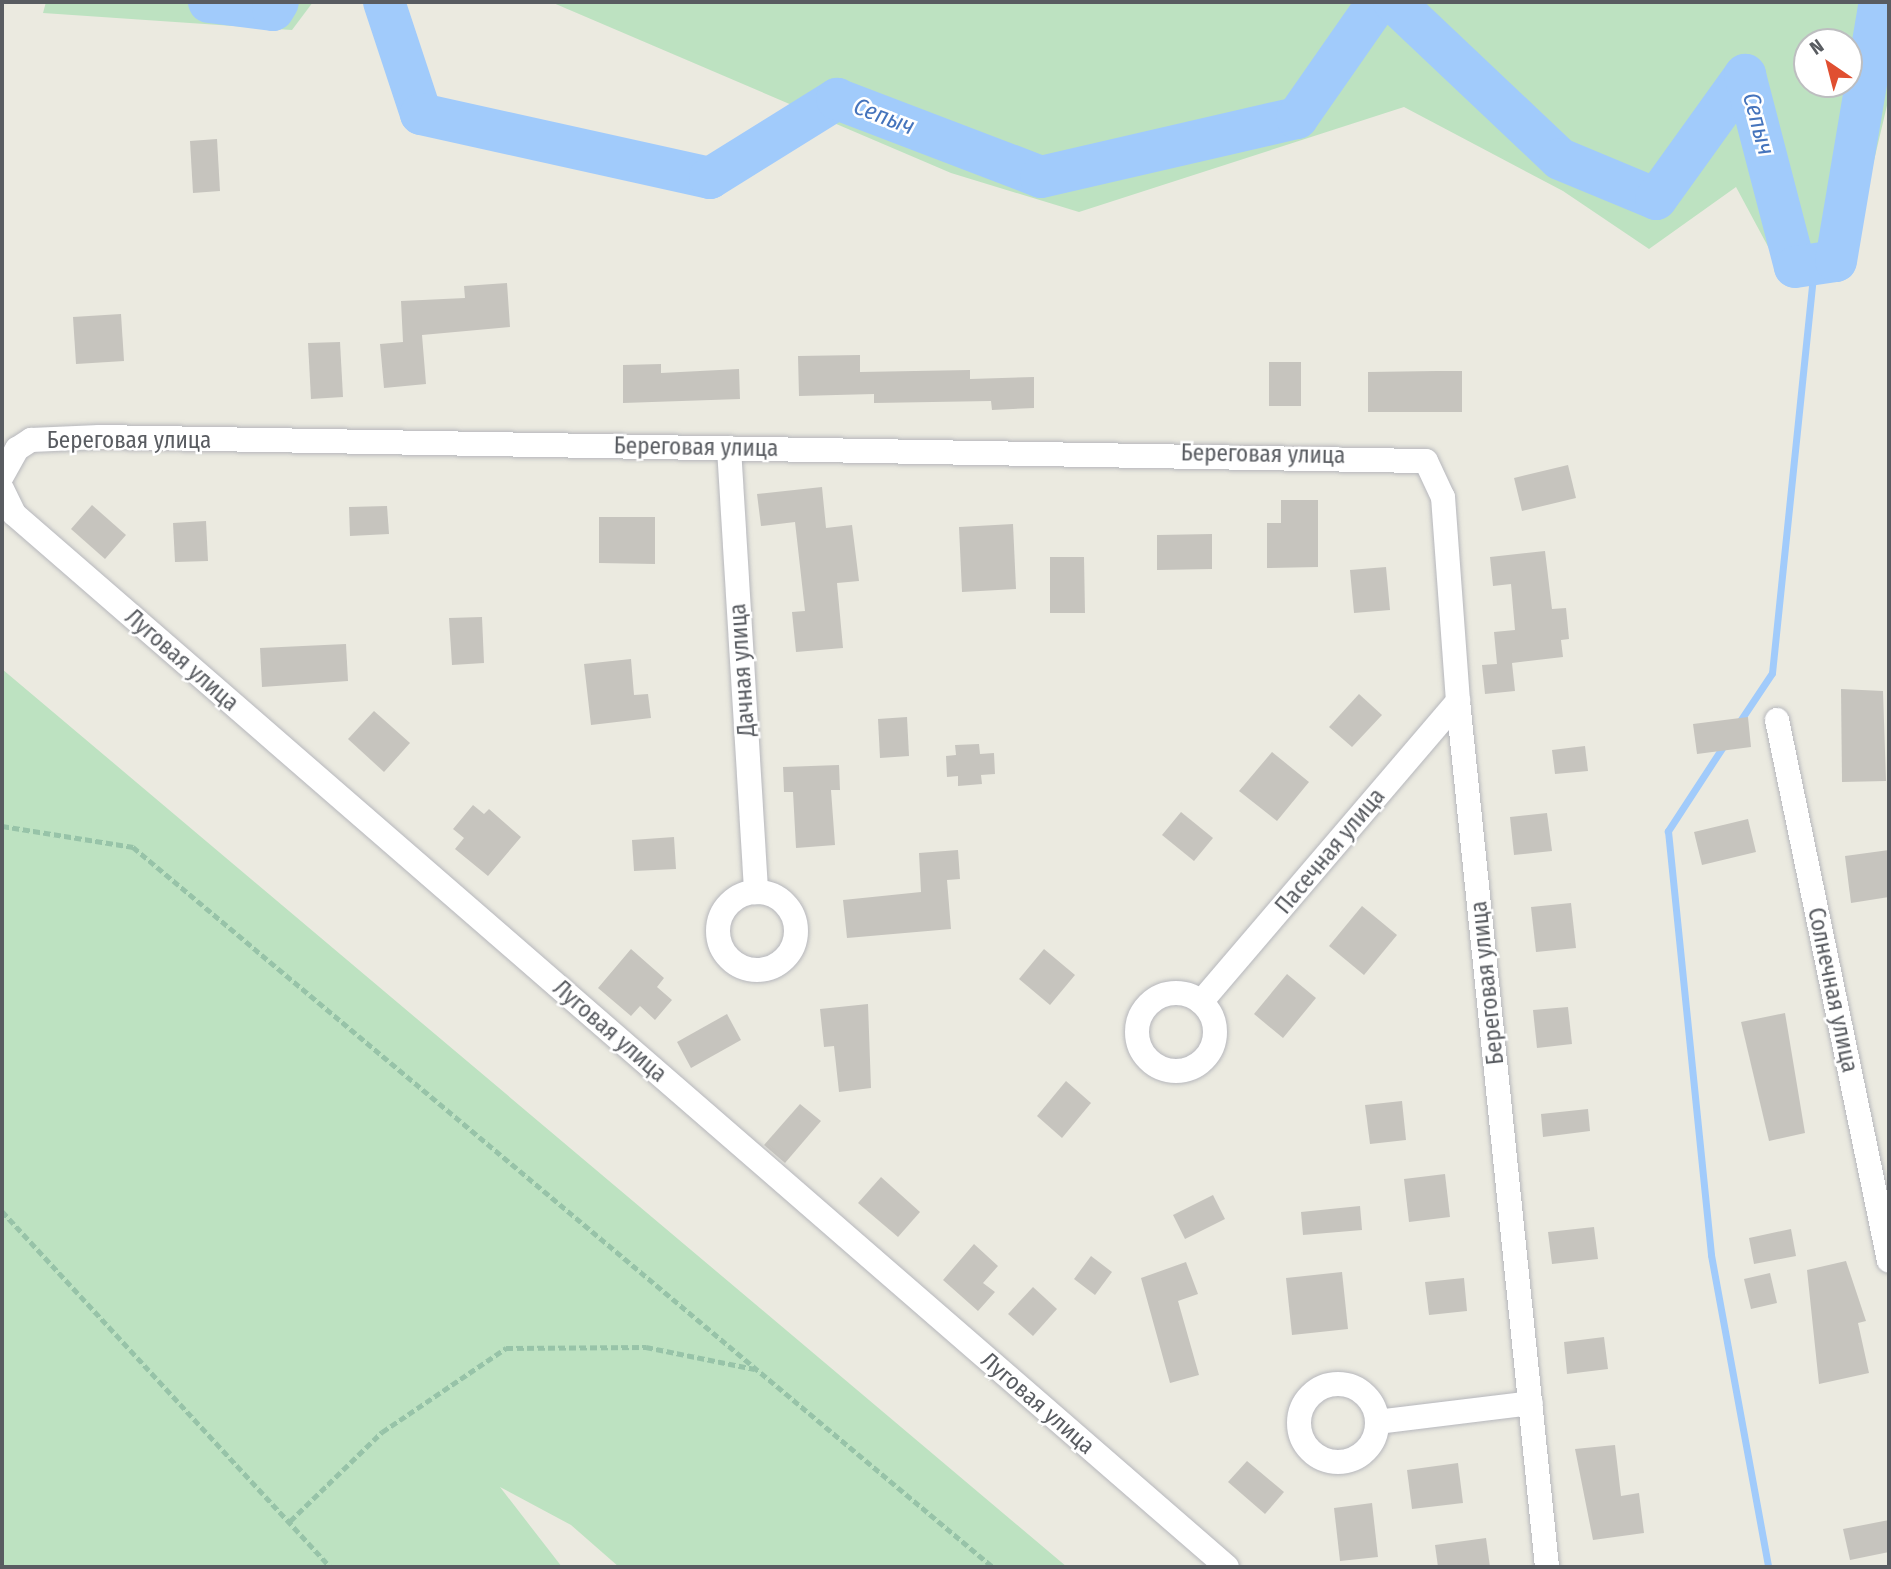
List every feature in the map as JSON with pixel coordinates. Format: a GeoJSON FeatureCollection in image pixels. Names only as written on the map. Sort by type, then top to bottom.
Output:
{"type":"FeatureCollection","features":[{"type":"Feature","properties":{"kind":"street","name":"Береговая улица"},"geometry":{"type":"LineString","coordinates":[[2,477],[17,449],[31,440],[73,438],[1426,461],[1443,497],[1458,701],[1547,1567]]}},
{"type":"Feature","properties":{"kind":"street","name":"Дачная улица"},"geometry":{"type":"LineString","coordinates":[[729,448],[756,892]]}},
{"type":"Feature","properties":{"kind":"street","name":"Луговая улица"},"geometry":{"type":"LineString","coordinates":[[2,489],[14,514],[1227,1567]]}},
{"type":"Feature","properties":{"kind":"street","name":"Пасечная улица"},"geometry":{"type":"LineString","coordinates":[[1201,1002],[1458,701]]}},
{"type":"Feature","properties":{"kind":"street","name":"Солнечная улица"},"geometry":{"type":"LineString","coordinates":[[1777,720],[1889,1261]]}},
{"type":"Feature","properties":{"kind":"street"},"geometry":{"type":"LineString","coordinates":[[1377,1422],[1531,1404]]}},
{"type":"Feature","properties":{"kind":"path"},"geometry":{"type":"LineString","coordinates":[[2,826],[133,847],[993,1567]]}},
{"type":"Feature","properties":{"kind":"path"},"geometry":{"type":"LineString","coordinates":[[2,1211],[331,1567]]}},
{"type":"Feature","properties":{"kind":"path"},"geometry":{"type":"LineString","coordinates":[[290,1521],[382,1432],[506,1348],[646,1348],[756,1369]]}},
{"type":"Feature","properties":{"kind":"green space"},"geometry":{"type":"Polygon","coordinates":[[[46,2],[313,2],[292,30],[43,13],[46,2]]]}},
{"type":"Feature","properties":{"kind":"green space"},"geometry":{"type":"Polygon","coordinates":[[[551,2],[1889,2],[1889,97],[1846,279],[1786,280],[1736,187],[1649,249],[1563,191],[1404,107],[1079,212],[951,173],[551,2]]]}},
{"type":"Feature","properties":{"kind":"green space"},"geometry":{"type":"Polygon","coordinates":[[[2,669],[1067,1567],[619,1567],[571,1525],[500,1487],[562,1567],[2,1567],[2,669]]]}},
{"type":"Feature","properties":{"kind":"building"},"geometry":{"type":"Polygon","coordinates":[[[217,139],[220,191],[193,193],[190,141],[217,139]]]}},
{"type":"Feature","properties":{"kind":"building"},"geometry":{"type":"Polygon","coordinates":[[[507,283],[510,327],[422,335],[426,384],[384,388],[380,344],[403,342],[401,301],[465,298],[464,286],[507,283]]]}},
{"type":"Feature","properties":{"kind":"building"},"geometry":{"type":"Polygon","coordinates":[[[121,314],[124,361],[76,364],[73,317],[121,314]]]}},
{"type":"Feature","properties":{"kind":"building"},"geometry":{"type":"Polygon","coordinates":[[[340,342],[343,397],[311,399],[308,343],[340,342]]]}},
{"type":"Feature","properties":{"kind":"building"},"geometry":{"type":"Polygon","coordinates":[[[860,355],[860,372],[970,370],[970,379],[1034,377],[1034,408],[992,410],[991,401],[874,403],[874,394],[799,396],[798,356],[860,355]]]}},
{"type":"Feature","properties":{"kind":"building"},"geometry":{"type":"Polygon","coordinates":[[[1269,362],[1301,362],[1301,406],[1269,406],[1269,362]]]}},
{"type":"Feature","properties":{"kind":"building"},"geometry":{"type":"Polygon","coordinates":[[[661,364],[661,373],[739,369],[740,399],[623,403],[623,365],[661,364]]]}},
{"type":"Feature","properties":{"kind":"building"},"geometry":{"type":"Polygon","coordinates":[[[1462,371],[1462,412],[1368,412],[1368,372],[1462,371]]]}},
{"type":"Feature","properties":{"kind":"building"},"geometry":{"type":"Polygon","coordinates":[[[1568,465],[1576,498],[1522,511],[1514,478],[1568,465]]]}},
{"type":"Feature","properties":{"kind":"building"},"geometry":{"type":"Polygon","coordinates":[[[822,487],[826,528],[852,525],[859,581],[837,583],[843,648],[796,652],[792,612],[805,611],[795,522],[761,526],[757,494],[822,487]]]}},
{"type":"Feature","properties":{"kind":"building"},"geometry":{"type":"Polygon","coordinates":[[[1281,500],[1318,500],[1318,567],[1267,568],[1267,523],[1281,523],[1281,500]]]}},
{"type":"Feature","properties":{"kind":"building"},"geometry":{"type":"Polygon","coordinates":[[[92,505],[126,535],[105,559],[71,529],[92,505]]]}},
{"type":"Feature","properties":{"kind":"building"},"geometry":{"type":"Polygon","coordinates":[[[387,506],[389,534],[350,536],[349,507],[387,506]]]}},
{"type":"Feature","properties":{"kind":"building"},"geometry":{"type":"Polygon","coordinates":[[[599,517],[655,517],[655,564],[599,563],[599,517]]]}},
{"type":"Feature","properties":{"kind":"building"},"geometry":{"type":"Polygon","coordinates":[[[206,521],[208,561],[175,562],[173,523],[206,521]]]}},
{"type":"Feature","properties":{"kind":"building"},"geometry":{"type":"Polygon","coordinates":[[[1013,524],[1016,589],[962,592],[959,527],[1013,524]]]}},
{"type":"Feature","properties":{"kind":"building"},"geometry":{"type":"Polygon","coordinates":[[[1212,534],[1212,569],[1157,570],[1157,535],[1212,534]]]}},
{"type":"Feature","properties":{"kind":"building"},"geometry":{"type":"Polygon","coordinates":[[[1545,551],[1552,609],[1566,608],[1569,639],[1561,640],[1563,657],[1512,663],[1515,691],[1485,694],[1482,665],[1497,664],[1494,632],[1515,630],[1511,584],[1493,586],[1490,557],[1545,551]]]}},
{"type":"Feature","properties":{"kind":"building"},"geometry":{"type":"Polygon","coordinates":[[[1050,557],[1084,557],[1085,613],[1050,613],[1050,557]]]}},
{"type":"Feature","properties":{"kind":"building"},"geometry":{"type":"Polygon","coordinates":[[[1386,567],[1390,610],[1354,613],[1350,570],[1386,567]]]}},
{"type":"Feature","properties":{"kind":"building"},"geometry":{"type":"Polygon","coordinates":[[[482,617],[484,663],[452,665],[449,618],[482,617]]]}},
{"type":"Feature","properties":{"kind":"building"},"geometry":{"type":"Polygon","coordinates":[[[346,644],[348,681],[262,687],[260,648],[346,644]]]}},
{"type":"Feature","properties":{"kind":"building"},"geometry":{"type":"Polygon","coordinates":[[[631,659],[634,695],[648,694],[651,718],[591,725],[584,664],[631,659]]]}},
{"type":"Feature","properties":{"kind":"building"},"geometry":{"type":"Polygon","coordinates":[[[1841,689],[1883,691],[1886,781],[1842,782],[1841,689]]]}},
{"type":"Feature","properties":{"kind":"building"},"geometry":{"type":"Polygon","coordinates":[[[1359,694],[1382,715],[1352,747],[1329,727],[1359,694]]]}},
{"type":"Feature","properties":{"kind":"building"},"geometry":{"type":"Polygon","coordinates":[[[374,711],[410,743],[384,772],[348,739],[374,711]]]}},
{"type":"Feature","properties":{"kind":"building"},"geometry":{"type":"Polygon","coordinates":[[[907,717],[909,756],[880,758],[878,719],[907,717]]]}},
{"type":"Feature","properties":{"kind":"building"},"geometry":{"type":"Polygon","coordinates":[[[1748,717],[1751,747],[1697,754],[1693,724],[1748,717]]]}},
{"type":"Feature","properties":{"kind":"building"},"geometry":{"type":"Polygon","coordinates":[[[979,744],[980,754],[994,753],[995,774],[981,775],[982,784],[958,786],[958,776],[947,777],[946,756],[956,755],[955,745],[979,744]]]}},
{"type":"Feature","properties":{"kind":"building"},"geometry":{"type":"Polygon","coordinates":[[[1585,746],[1588,771],[1555,774],[1552,750],[1585,746]]]}},
{"type":"Feature","properties":{"kind":"building"},"geometry":{"type":"Polygon","coordinates":[[[1272,752],[1309,782],[1277,821],[1239,791],[1272,752]]]}},
{"type":"Feature","properties":{"kind":"building"},"geometry":{"type":"Polygon","coordinates":[[[839,765],[840,790],[831,790],[835,845],[796,848],[793,792],[784,792],[783,767],[839,765]]]}},
{"type":"Feature","properties":{"kind":"building"},"geometry":{"type":"Polygon","coordinates":[[[473,805],[484,814],[489,809],[521,837],[488,876],[455,849],[464,838],[453,829],[473,805]]]}},
{"type":"Feature","properties":{"kind":"building"},"geometry":{"type":"Polygon","coordinates":[[[1181,812],[1213,838],[1194,861],[1162,835],[1181,812]]]}},
{"type":"Feature","properties":{"kind":"building"},"geometry":{"type":"Polygon","coordinates":[[[1547,813],[1552,851],[1514,855],[1510,817],[1547,813]]]}},
{"type":"Feature","properties":{"kind":"building"},"geometry":{"type":"Polygon","coordinates":[[[1748,819],[1756,852],[1702,865],[1694,832],[1748,819]]]}},
{"type":"Feature","properties":{"kind":"building"},"geometry":{"type":"Polygon","coordinates":[[[674,837],[676,869],[634,871],[632,840],[674,837]]]}},
{"type":"Feature","properties":{"kind":"building"},"geometry":{"type":"Polygon","coordinates":[[[958,850],[960,879],[947,880],[951,929],[847,938],[843,900],[921,892],[919,853],[958,850]]]}},
{"type":"Feature","properties":{"kind":"building"},"geometry":{"type":"Polygon","coordinates":[[[1889,850],[1889,897],[1851,903],[1845,856],[1889,850]]]}},
{"type":"Feature","properties":{"kind":"building"},"geometry":{"type":"Polygon","coordinates":[[[1571,903],[1576,948],[1536,952],[1531,907],[1571,903]]]}},
{"type":"Feature","properties":{"kind":"building"},"geometry":{"type":"Polygon","coordinates":[[[1362,906],[1397,935],[1364,975],[1329,946],[1362,906]]]}},
{"type":"Feature","properties":{"kind":"building"},"geometry":{"type":"Polygon","coordinates":[[[631,949],[664,978],[657,987],[672,1000],[655,1020],[640,1006],[631,1016],[598,988],[631,949]]]}},
{"type":"Feature","properties":{"kind":"building"},"geometry":{"type":"Polygon","coordinates":[[[1044,949],[1075,975],[1050,1005],[1019,979],[1044,949]]]}},
{"type":"Feature","properties":{"kind":"building"},"geometry":{"type":"Polygon","coordinates":[[[1287,974],[1316,998],[1283,1038],[1254,1014],[1287,974]]]}},
{"type":"Feature","properties":{"kind":"building"},"geometry":{"type":"Polygon","coordinates":[[[868,1004],[871,1088],[839,1092],[834,1046],[824,1047],[820,1009],[868,1004]]]}},
{"type":"Feature","properties":{"kind":"building"},"geometry":{"type":"Polygon","coordinates":[[[1568,1007],[1572,1044],[1537,1048],[1533,1010],[1568,1007]]]}},
{"type":"Feature","properties":{"kind":"building"},"geometry":{"type":"Polygon","coordinates":[[[1785,1013],[1805,1133],[1769,1141],[1741,1022],[1785,1013]]]}},
{"type":"Feature","properties":{"kind":"building"},"geometry":{"type":"Polygon","coordinates":[[[727,1014],[741,1040],[691,1068],[677,1042],[727,1014]]]}},
{"type":"Feature","properties":{"kind":"building"},"geometry":{"type":"Polygon","coordinates":[[[1066,1081],[1091,1103],[1062,1138],[1037,1116],[1066,1081]]]}},
{"type":"Feature","properties":{"kind":"building"},"geometry":{"type":"Polygon","coordinates":[[[1402,1101],[1406,1140],[1370,1144],[1365,1105],[1402,1101]]]}},
{"type":"Feature","properties":{"kind":"building"},"geometry":{"type":"Polygon","coordinates":[[[800,1104],[821,1121],[785,1163],[764,1145],[800,1104]]]}},
{"type":"Feature","properties":{"kind":"building"},"geometry":{"type":"Polygon","coordinates":[[[1588,1109],[1590,1131],[1543,1137],[1541,1114],[1588,1109]]]}},
{"type":"Feature","properties":{"kind":"building"},"geometry":{"type":"Polygon","coordinates":[[[1445,1174],[1450,1217],[1409,1222],[1404,1179],[1445,1174]]]}},
{"type":"Feature","properties":{"kind":"building"},"geometry":{"type":"Polygon","coordinates":[[[881,1177],[920,1212],[898,1237],[858,1203],[881,1177]]]}},
{"type":"Feature","properties":{"kind":"building"},"geometry":{"type":"Polygon","coordinates":[[[1213,1195],[1225,1219],[1185,1239],[1173,1215],[1213,1195]]]}},
{"type":"Feature","properties":{"kind":"building"},"geometry":{"type":"Polygon","coordinates":[[[1360,1206],[1362,1230],[1303,1235],[1301,1212],[1360,1206]]]}},
{"type":"Feature","properties":{"kind":"building"},"geometry":{"type":"Polygon","coordinates":[[[1594,1227],[1598,1259],[1552,1264],[1548,1232],[1594,1227]]]}},
{"type":"Feature","properties":{"kind":"building"},"geometry":{"type":"Polygon","coordinates":[[[1791,1229],[1796,1256],[1754,1264],[1749,1238],[1791,1229]]]}},
{"type":"Feature","properties":{"kind":"building"},"geometry":{"type":"Polygon","coordinates":[[[974,1244],[998,1266],[983,1283],[995,1292],[978,1311],[943,1280],[974,1244]]]}},
{"type":"Feature","properties":{"kind":"building"},"geometry":{"type":"Polygon","coordinates":[[[1091,1256],[1112,1272],[1095,1295],[1074,1279],[1091,1256]]]}},
{"type":"Feature","properties":{"kind":"building"},"geometry":{"type":"Polygon","coordinates":[[[1846,1261],[1866,1321],[1858,1323],[1869,1373],[1819,1384],[1807,1270],[1846,1261]]]}},
{"type":"Feature","properties":{"kind":"building"},"geometry":{"type":"Polygon","coordinates":[[[1186,1262],[1198,1294],[1178,1301],[1199,1375],[1170,1383],[1141,1278],[1186,1262]]]}},
{"type":"Feature","properties":{"kind":"building"},"geometry":{"type":"Polygon","coordinates":[[[1342,1272],[1348,1329],[1292,1335],[1286,1278],[1342,1272]]]}},
{"type":"Feature","properties":{"kind":"building"},"geometry":{"type":"Polygon","coordinates":[[[1770,1273],[1777,1303],[1751,1309],[1744,1279],[1770,1273]]]}},
{"type":"Feature","properties":{"kind":"building"},"geometry":{"type":"Polygon","coordinates":[[[1464,1278],[1467,1311],[1429,1315],[1425,1282],[1464,1278]]]}},
{"type":"Feature","properties":{"kind":"building"},"geometry":{"type":"Polygon","coordinates":[[[1033,1287],[1057,1309],[1033,1336],[1008,1314],[1033,1287]]]}},
{"type":"Feature","properties":{"kind":"building"},"geometry":{"type":"Polygon","coordinates":[[[1604,1337],[1608,1369],[1567,1374],[1564,1342],[1604,1337]]]}},
{"type":"Feature","properties":{"kind":"building"},"geometry":{"type":"Polygon","coordinates":[[[1615,1445],[1621,1496],[1639,1493],[1644,1533],[1593,1540],[1575,1449],[1615,1445]]]}},
{"type":"Feature","properties":{"kind":"building"},"geometry":{"type":"Polygon","coordinates":[[[1247,1461],[1284,1492],[1265,1514],[1228,1482],[1247,1461]]]}},
{"type":"Feature","properties":{"kind":"building"},"geometry":{"type":"Polygon","coordinates":[[[1458,1463],[1463,1503],[1412,1509],[1407,1470],[1458,1463]]]}},
{"type":"Feature","properties":{"kind":"building"},"geometry":{"type":"Polygon","coordinates":[[[1372,1503],[1378,1557],[1340,1561],[1334,1508],[1372,1503]]]}},
{"type":"Feature","properties":{"kind":"building"},"geometry":{"type":"Polygon","coordinates":[[[1889,1520],[1889,1552],[1850,1560],[1843,1529],[1889,1520]]]}},
{"type":"Feature","properties":{"kind":"building"},"geometry":{"type":"Polygon","coordinates":[[[1486,1538],[1490,1567],[1438,1567],[1435,1545],[1486,1538]]]}},
{"type":"Feature","properties":{"kind":"waterway","name":"Сепыч"},"geometry":{"type":"LineString","coordinates":[[209,2],[273,10],[278,2]]}},
{"type":"Feature","properties":{"kind":"waterway","name":"Сепыч"},"geometry":{"type":"LineString","coordinates":[[384,2],[421,114],[710,178],[837,99],[1041,177],[1297,118],[1378,2]]}},
{"type":"Feature","properties":{"kind":"waterway","name":"Сепыч"},"geometry":{"type":"LineString","coordinates":[[1394,2],[1560,159],[1656,199],[1745,75],[1795,267],[1836,261],[1880,2]]}},
{"type":"Feature","properties":{"kind":"waterway"},"geometry":{"type":"LineString","coordinates":[[1738,724],[1772,673],[1814,264]]}},
{"type":"Feature","properties":{"kind":"waterway"},"geometry":{"type":"LineString","coordinates":[[1724,745],[1668,831],[1711,1255],[1768,1567]]}}]}
